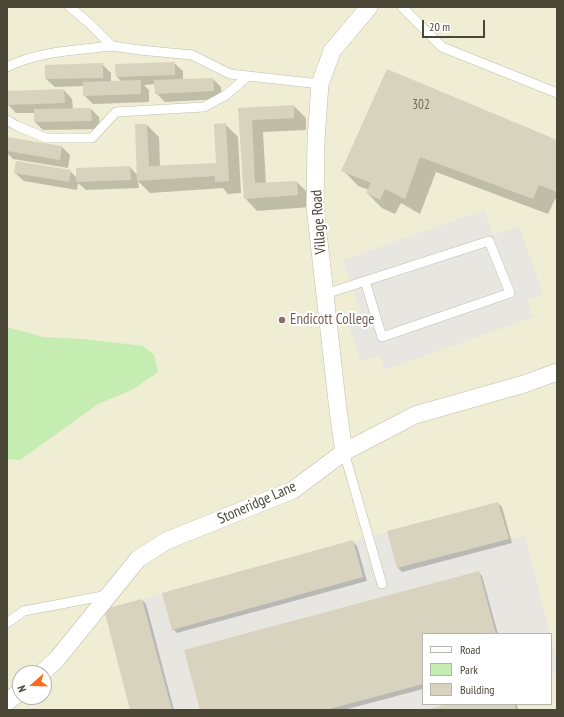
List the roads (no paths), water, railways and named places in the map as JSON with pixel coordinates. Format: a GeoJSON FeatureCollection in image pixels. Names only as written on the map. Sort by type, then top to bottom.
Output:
{"type":"FeatureCollection","features":[{"type":"Feature","properties":{"kind":"street","name":"Village Road"},"geometry":{"type":"LineString","coordinates":[[344,452],[315,206],[316,140],[320,84],[332,51],[369,7]]}},
{"type":"Feature","properties":{"kind":"street","name":"Stoneridge Lane"},"geometry":{"type":"LineString","coordinates":[[51,665],[138,559],[166,541],[293,490],[344,452],[415,415],[524,384],[557,372]]}},
{"type":"Feature","properties":{"kind":"lane"},"geometry":{"type":"LineString","coordinates":[[70,7],[112,46]]}},
{"type":"Feature","properties":{"kind":"lane"},"geometry":{"type":"LineString","coordinates":[[402,7],[442,47],[557,93]]}},
{"type":"Feature","properties":{"kind":"lane"},"geometry":{"type":"LineString","coordinates":[[7,67],[28,58],[60,52],[112,46],[192,55],[230,74],[320,84]]}},
{"type":"Feature","properties":{"kind":"lane"},"geometry":{"type":"LineString","coordinates":[[7,120],[17,126],[46,138],[92,138],[116,112],[204,108],[226,95],[248,76]]}},
{"type":"Feature","properties":{"kind":"lane"},"geometry":{"type":"LineString","coordinates":[[325,294],[365,281],[489,241],[510,293],[382,337],[365,281]]}},
{"type":"Feature","properties":{"kind":"lane"},"geometry":{"type":"LineString","coordinates":[[344,452],[382,584]]}},
{"type":"Feature","properties":{"kind":"lane"},"geometry":{"type":"LineString","coordinates":[[7,623],[24,611],[110,594]]}},
{"type":"Feature","properties":{"kind":"place","name":"Endicott College"},"geometry":{"type":"Point","coordinates":[282,320]}}]}
